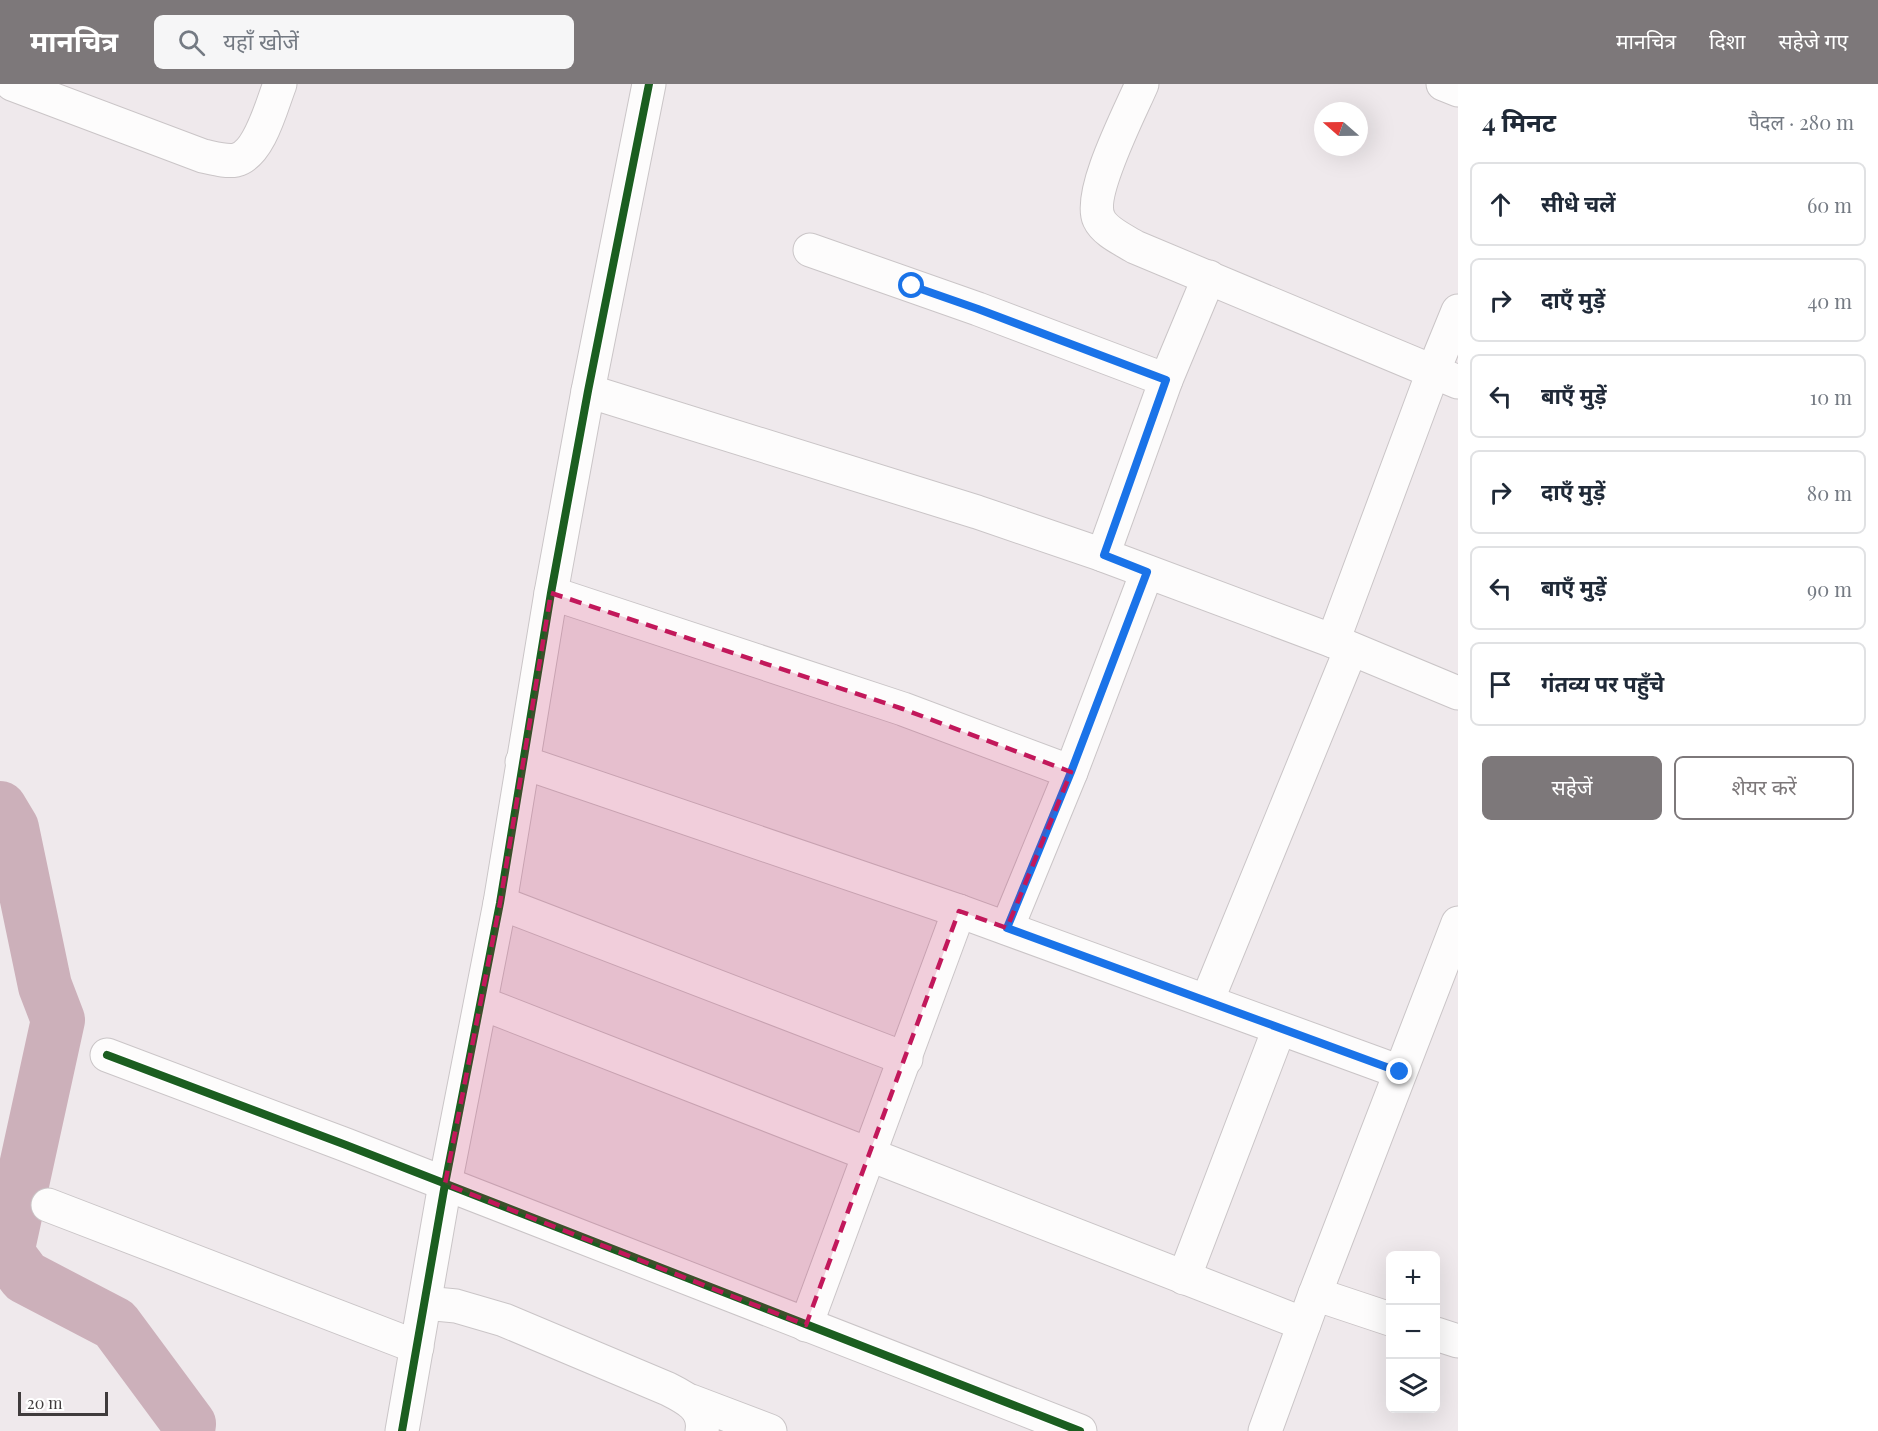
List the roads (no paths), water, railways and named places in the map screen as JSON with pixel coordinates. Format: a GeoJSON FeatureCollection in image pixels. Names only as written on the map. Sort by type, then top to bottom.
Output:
{"type":"FeatureCollection","features":[{"type":"Feature","properties":{"kind":"street"},"geometry":{"type":"LineString","coordinates":[[12,84],[203,156],[237,159],[250,152],[262,131],[280,84]]}},
{"type":"Feature","properties":{"kind":"street"},"geometry":{"type":"LineString","coordinates":[[402,1431],[445,1184],[500,903],[551,593],[588,391],[649,84]]}},
{"type":"Feature","properties":{"kind":"street"},"geometry":{"type":"LineString","coordinates":[[1142,84],[1103,176],[1097,198],[1099,218],[1109,230],[1135,247],[1446,377]]}},
{"type":"Feature","properties":{"kind":"street"},"geometry":{"type":"LineString","coordinates":[[1443,84],[1458,90]]}},
{"type":"Feature","properties":{"kind":"street"},"geometry":{"type":"LineString","coordinates":[[810,250],[978,309],[1166,380]]}},
{"type":"Feature","properties":{"kind":"street"},"geometry":{"type":"LineString","coordinates":[[1104,555],[1166,380],[1209,277]]}},
{"type":"Feature","properties":{"kind":"street"},"geometry":{"type":"LineString","coordinates":[[1207,1001],[1446,377],[1458,311]]}},
{"type":"Feature","properties":{"kind":"street"},"geometry":{"type":"LineString","coordinates":[[588,391],[977,512],[1104,555],[1342,645],[1458,693]]}},
{"type":"Feature","properties":{"kind":"street"},"geometry":{"type":"LineString","coordinates":[[1007,928],[1071,772],[1147,572]]}},
{"type":"Feature","properties":{"kind":"street"},"geometry":{"type":"LineString","coordinates":[[551,593],[903,709],[1071,772]]}},
{"type":"Feature","properties":{"kind":"street"},"geometry":{"type":"LineString","coordinates":[[522,762],[959,911],[1400,1072]]}},
{"type":"Feature","properties":{"kind":"street"},"geometry":{"type":"LineString","coordinates":[[500,903],[906,1059]]}},
{"type":"Feature","properties":{"kind":"street"},"geometry":{"type":"LineString","coordinates":[[806,1325],[959,911]]}},
{"type":"Feature","properties":{"kind":"street"},"geometry":{"type":"LineString","coordinates":[[1264,1431],[1458,923]]}},
{"type":"Feature","properties":{"kind":"street"},"geometry":{"type":"LineString","coordinates":[[481,1003],[1184,1278],[1309,1309],[1386,1319]]}},
{"type":"Feature","properties":{"kind":"street"},"geometry":{"type":"LineString","coordinates":[[1184,1278],[1279,1029]]}},
{"type":"Feature","properties":{"kind":"street"},"geometry":{"type":"LineString","coordinates":[[107,1055],[1080,1431]]}},
{"type":"Feature","properties":{"kind":"street"},"geometry":{"type":"LineString","coordinates":[[48,1205],[417,1347]]}},
{"type":"Feature","properties":{"kind":"street"},"geometry":{"type":"LineString","coordinates":[[425,1303],[456,1306],[504,1320],[630,1371],[691,1401],[770,1431]]}},
{"type":"Feature","properties":{"kind":"street"},"geometry":{"type":"LineString","coordinates":[[1440,1335],[1458,1341]]}},
{"type":"Feature","properties":{"kind":"street"},"geometry":{"type":"LineString","coordinates":[[691,1401],[699,1410],[702,1418],[702,1431]]}},
{"type":"Feature","properties":{"kind":"waterway"},"geometry":{"type":"LineString","coordinates":[[0,808],[12,828],[45,986],[58,1020],[7,1253],[25,1277],[115,1324],[189,1424],[188,1431]]}}]}
